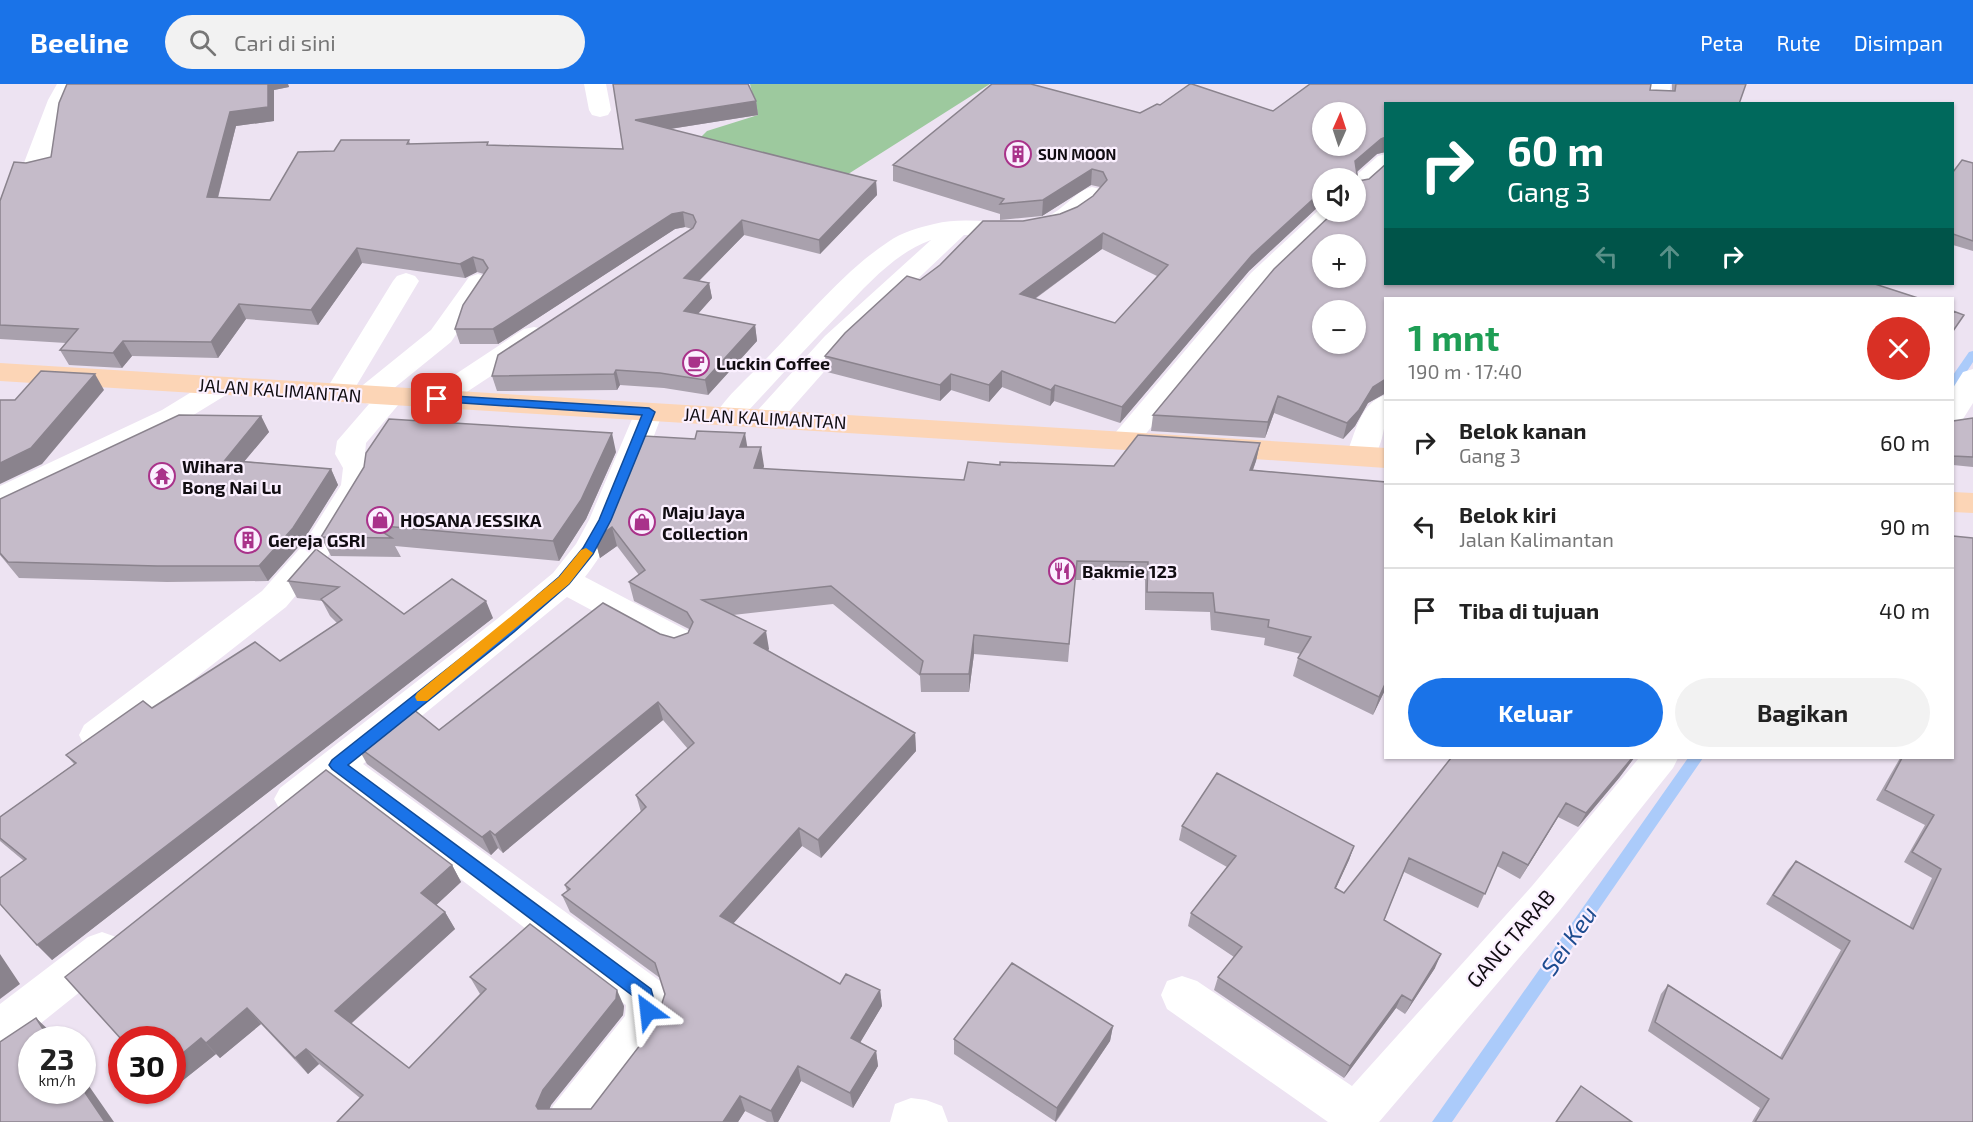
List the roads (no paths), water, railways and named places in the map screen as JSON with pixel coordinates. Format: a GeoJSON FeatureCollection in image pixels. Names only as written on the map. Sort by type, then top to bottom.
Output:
{"type":"FeatureCollection","features":[{"type":"Feature","properties":{"kind":"main road","name":"JALAN KALIMANTAN"},"geometry":{"type":"LineString","coordinates":[[0,372],[729,415],[1373,457]]}},
{"type":"Feature","properties":{"kind":"main road"},"geometry":{"type":"LineString","coordinates":[[1954,502],[1973,503]]}},
{"type":"Feature","properties":{"kind":"street"},"geometry":{"type":"LineString","coordinates":[[34,168],[59,100],[68,84]]}},
{"type":"Feature","properties":{"kind":"street"},"geometry":{"type":"LineString","coordinates":[[595,84],[600,110]]}},
{"type":"Feature","properties":{"kind":"street"},"geometry":{"type":"LineString","coordinates":[[1657,102],[1660,84]]}},
{"type":"Feature","properties":{"kind":"street"},"geometry":{"type":"LineString","coordinates":[[1366,179],[1384,163]]}},
{"type":"Feature","properties":{"kind":"street"},"geometry":{"type":"LineString","coordinates":[[729,415],[823,315],[880,259],[899,245],[936,230],[959,227],[1032,228],[1049,224],[1066,217],[1092,194]]}},
{"type":"Feature","properties":{"kind":"street"},"geometry":{"type":"LineString","coordinates":[[1125,440],[1260,278],[1319,222]]}},
{"type":"Feature","properties":{"kind":"street"},"geometry":{"type":"LineString","coordinates":[[767,418],[835,342],[959,227]]}},
{"type":"Feature","properties":{"kind":"street"},"geometry":{"type":"LineString","coordinates":[[338,393],[406,280]]}},
{"type":"Feature","properties":{"kind":"street"},"geometry":{"type":"LineString","coordinates":[[79,749],[274,598],[314,554],[356,485],[358,468],[350,454],[352,441],[380,396],[441,336],[478,282]]}},
{"type":"Feature","properties":{"kind":"street"},"geometry":{"type":"LineString","coordinates":[[437,399],[556,320]]}},
{"type":"Feature","properties":{"kind":"street"},"geometry":{"type":"LineString","coordinates":[[1954,411],[1973,378]]}},
{"type":"Feature","properties":{"kind":"street"},"geometry":{"type":"LineString","coordinates":[[0,499],[172,416],[221,386]]}},
{"type":"Feature","properties":{"kind":"street"},"geometry":{"type":"LineString","coordinates":[[1373,457],[1378,412],[1384,406]]}},
{"type":"Feature","properties":{"kind":"street"},"geometry":{"type":"LineString","coordinates":[[265,821],[509,628],[564,581],[588,550],[605,520],[649,412]]}},
{"type":"Feature","properties":{"kind":"street"},"geometry":{"type":"LineString","coordinates":[[564,581],[678,641]]}},
{"type":"Feature","properties":{"kind":"street","name":"GANG TARAB"},"geometry":{"type":"LineString","coordinates":[[1352,1118],[1546,898],[1659,759]]}},
{"type":"Feature","properties":{"kind":"street"},"geometry":{"type":"LineString","coordinates":[[337,765],[645,995],[648,1011],[643,1027],[568,1122]]}},
{"type":"Feature","properties":{"kind":"street"},"geometry":{"type":"LineString","coordinates":[[0,1030],[129,927]]}},
{"type":"Feature","properties":{"kind":"street"},"geometry":{"type":"LineString","coordinates":[[1182,995],[1352,1118]]}},
{"type":"Feature","properties":{"kind":"waterway","name":"Sei Keu"},"geometry":{"type":"LineString","coordinates":[[1954,382],[1973,354]]}},
{"type":"Feature","properties":{"kind":"waterway","name":"Sei Keu"},"geometry":{"type":"LineString","coordinates":[[1441,1122],[1695,759]]}},
{"type":"Feature","properties":{"kind":"place","name":"SUN MOON"},"geometry":{"type":"Point","coordinates":[1018,154]}},
{"type":"Feature","properties":{"kind":"place","name":"Luckin Coffee"},"geometry":{"type":"Point","coordinates":[696,363]}},
{"type":"Feature","properties":{"kind":"place","name":"Wihara Bong Nai Lu"},"geometry":{"type":"Point","coordinates":[162,476]}},
{"type":"Feature","properties":{"kind":"place","name":"HOSANA JESSIKA"},"geometry":{"type":"Point","coordinates":[380,520]}},
{"type":"Feature","properties":{"kind":"place","name":"Maju Jaya Collection"},"geometry":{"type":"Point","coordinates":[642,522]}},
{"type":"Feature","properties":{"kind":"place","name":"Gereja GSRI"},"geometry":{"type":"Point","coordinates":[248,540]}},
{"type":"Feature","properties":{"kind":"place","name":"Bakmie 123"},"geometry":{"type":"Point","coordinates":[1062,571]}}]}
